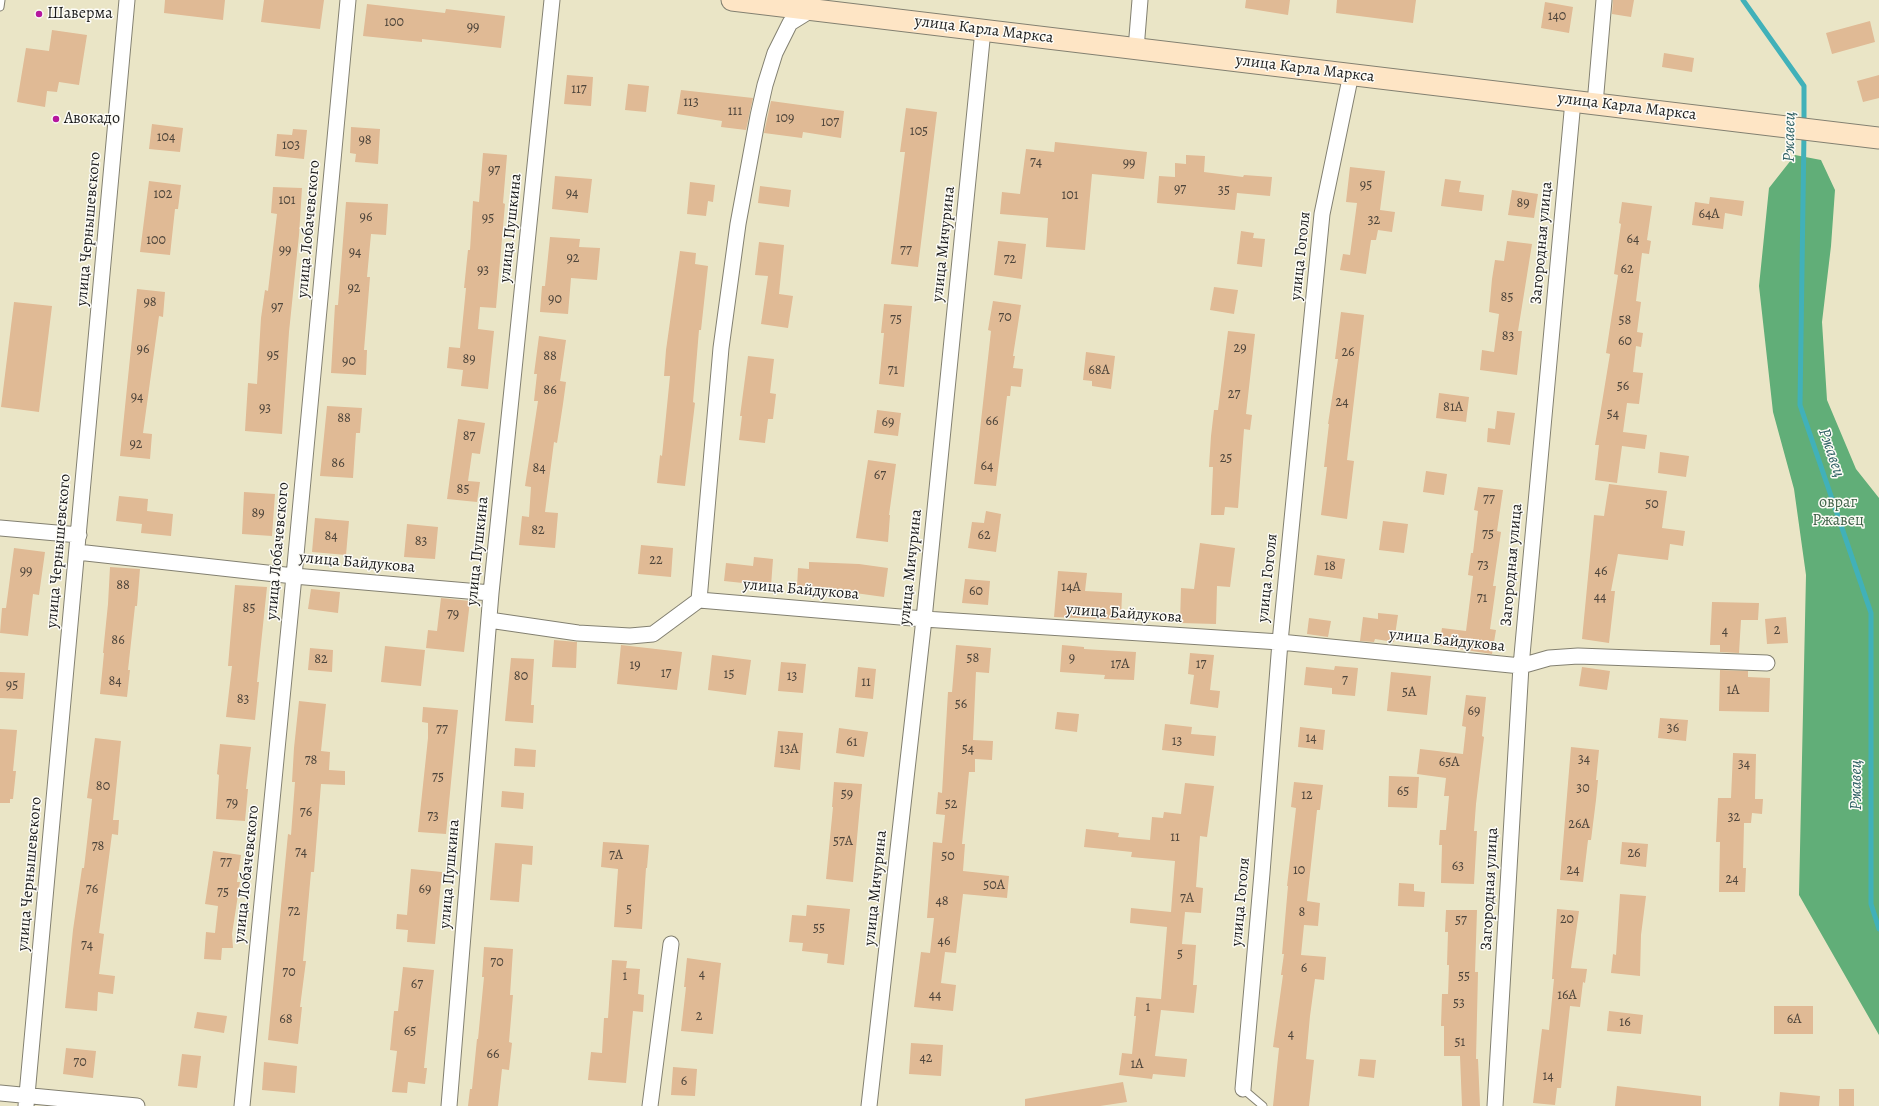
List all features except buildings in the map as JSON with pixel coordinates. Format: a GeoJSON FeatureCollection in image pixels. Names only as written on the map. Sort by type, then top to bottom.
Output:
{"type":"FeatureCollection","features":[{"type":"Feature","properties":{"kind":"main road","name":"улица Карла Маркса"},"geometry":{"type":"LineString","coordinates":[[732,0],[811,5],[983,30],[1879,138]]}},
{"type":"Feature","properties":{"kind":"street","name":"улица Чернышевского"},"geometry":{"type":"LineString","coordinates":[[27,1101],[128,0]]}},
{"type":"Feature","properties":{"kind":"street","name":"улица Лобачевского"},"geometry":{"type":"LineString","coordinates":[[242,1106],[348,0]]}},
{"type":"Feature","properties":{"kind":"street","name":"улица Пушкина"},"geometry":{"type":"LineString","coordinates":[[449,1106],[491,593],[552,0]]}},
{"type":"Feature","properties":{"kind":"street"},"geometry":{"type":"LineString","coordinates":[[1136,48],[1140,0]]}},
{"type":"Feature","properties":{"kind":"street"},"geometry":{"type":"LineString","coordinates":[[1595,104],[1604,0]]}},
{"type":"Feature","properties":{"kind":"street"},"geometry":{"type":"LineString","coordinates":[[489,620],[578,633],[630,636],[653,634],[700,600],[721,348],[738,224],[748,170],[765,85],[775,53],[790,23],[811,5]]}},
{"type":"Feature","properties":{"kind":"street","name":"улица Мичурина"},"geometry":{"type":"LineString","coordinates":[[869,1106],[924,619],[983,30]]}},
{"type":"Feature","properties":{"kind":"street","name":"улица Гоголя"},"geometry":{"type":"LineString","coordinates":[[1243,1089],[1280,642],[1322,214],[1351,74]]}},
{"type":"Feature","properties":{"kind":"street","name":"Загородная улица"},"geometry":{"type":"LineString","coordinates":[[1495,1106],[1521,666],[1573,101]]}},
{"type":"Feature","properties":{"kind":"street"},"geometry":{"type":"LineString","coordinates":[[0,528],[79,535]]}},
{"type":"Feature","properties":{"kind":"street","name":"улица Байдукова"},"geometry":{"type":"LineString","coordinates":[[77,552],[294,576],[491,593]]}},
{"type":"Feature","properties":{"kind":"street","name":"улица Байдукова"},"geometry":{"type":"LineString","coordinates":[[700,600],[924,619],[1280,642],[1521,666],[1549,658],[1578,656],[1767,663]]}},
{"type":"Feature","properties":{"kind":"street"},"geometry":{"type":"LineString","coordinates":[[650,1106],[671,944]]}},
{"type":"Feature","properties":{"kind":"street"},"geometry":{"type":"LineString","coordinates":[[0,1093],[27,1101],[137,1106]]}},
{"type":"Feature","properties":{"kind":"lane"},"geometry":{"type":"LineString","coordinates":[[0,7],[1,0]]}},
{"type":"Feature","properties":{"kind":"lane"},"geometry":{"type":"LineString","coordinates":[[1243,1089],[1263,1106]]}},
{"type":"Feature","properties":{"kind":"green space","name":"овраг Ржавец"},"geometry":{"type":"Polygon","coordinates":[[[1795,155],[1821,160],[1835,190],[1831,246],[1822,322],[1827,400],[1856,469],[1879,498],[1879,1035],[1799,895],[1806,575],[1794,489],[1773,412],[1759,286],[1769,188],[1795,155]]]}},
{"type":"Feature","properties":{"kind":"waterway","name":"Ржавец"},"geometry":{"type":"LineString","coordinates":[[1743,0],[1804,86],[1804,125]]}},
{"type":"Feature","properties":{"kind":"waterway","name":"Ржавец"},"geometry":{"type":"LineString","coordinates":[[1804,133],[1800,405],[1871,613],[1871,904],[1879,929]]}},
{"type":"Feature","properties":{"kind":"place","name":"Шаверма"},"geometry":{"type":"Point","coordinates":[39,14]}},
{"type":"Feature","properties":{"kind":"place","name":"Авокадо"},"geometry":{"type":"Point","coordinates":[56,119]}}]}
